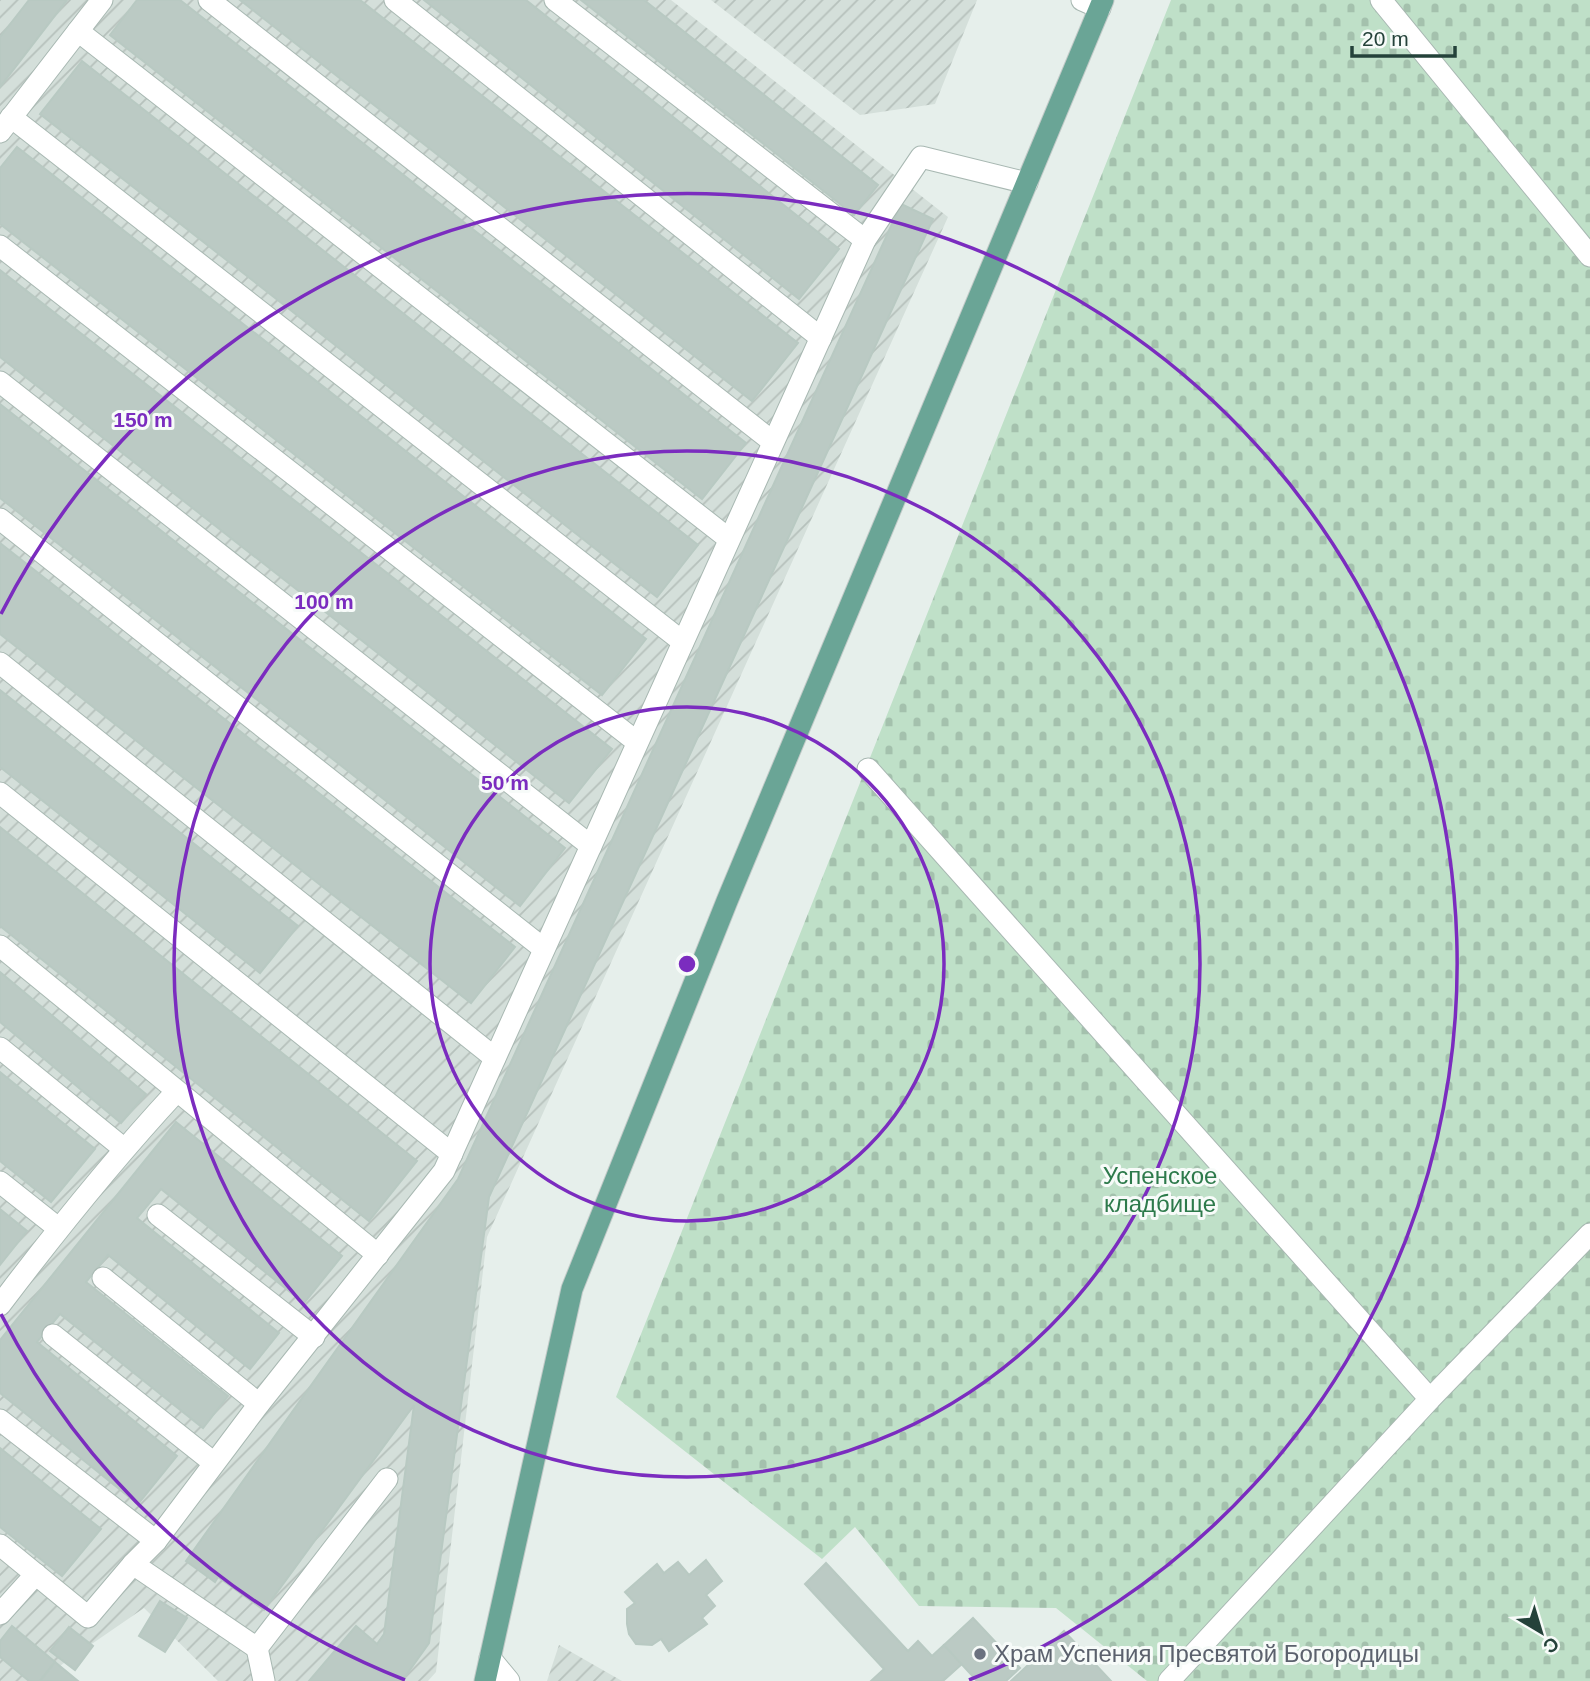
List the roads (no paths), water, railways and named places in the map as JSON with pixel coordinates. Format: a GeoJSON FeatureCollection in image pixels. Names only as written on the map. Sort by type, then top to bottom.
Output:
{"type":"FeatureCollection","features":[{"type":"Feature","properties":{"kind":"main road"},"geometry":{"type":"LineString","coordinates":[[485,1681],[572,1289],[727,901],[1027,183],[1095,3]]}},
{"type":"Feature","properties":{"kind":"lane"},"geometry":{"type":"LineString","coordinates":[[102,0],[6,125],[683,642]]}},
{"type":"Feature","properties":{"kind":"lane"},"geometry":{"type":"LineString","coordinates":[[209,0],[773,442]]}},
{"type":"Feature","properties":{"kind":"lane"},"geometry":{"type":"LineString","coordinates":[[395,0],[821,338]]}},
{"type":"Feature","properties":{"kind":"lane"},"geometry":{"type":"LineString","coordinates":[[555,0],[865,240]]}},
{"type":"Feature","properties":{"kind":"lane"},"geometry":{"type":"LineString","coordinates":[[1381,0],[1590,256]]}},
{"type":"Feature","properties":{"kind":"lane"},"geometry":{"type":"LineString","coordinates":[[78,31],[729,540]]}},
{"type":"Feature","properties":{"kind":"lane"},"geometry":{"type":"LineString","coordinates":[[0,1545],[88,1617],[156,1541],[259,1404],[444,1171],[865,240],[921,157],[1027,183]]}},
{"type":"Feature","properties":{"kind":"lane"},"geometry":{"type":"LineString","coordinates":[[0,246],[637,742]]}},
{"type":"Feature","properties":{"kind":"lane"},"geometry":{"type":"LineString","coordinates":[[0,382],[591,846]]}},
{"type":"Feature","properties":{"kind":"lane"},"geometry":{"type":"LineString","coordinates":[[0,519],[544,949]]}},
{"type":"Feature","properties":{"kind":"lane"},"geometry":{"type":"LineString","coordinates":[[0,663],[495,1058]]}},
{"type":"Feature","properties":{"kind":"lane"},"geometry":{"type":"LineString","coordinates":[[869,769],[1430,1399]]}},
{"type":"Feature","properties":{"kind":"lane"},"geometry":{"type":"LineString","coordinates":[[0,793],[452,1154]]}},
{"type":"Feature","properties":{"kind":"lane"},"geometry":{"type":"LineString","coordinates":[[0,946],[378,1255]]}},
{"type":"Feature","properties":{"kind":"lane"},"geometry":{"type":"LineString","coordinates":[[0,1048],[123,1148]]}},
{"type":"Feature","properties":{"kind":"lane"},"geometry":{"type":"LineString","coordinates":[[0,1305],[123,1148],[176,1092]]}},
{"type":"Feature","properties":{"kind":"lane"},"geometry":{"type":"LineString","coordinates":[[0,1182],[58,1228]]}},
{"type":"Feature","properties":{"kind":"lane"},"geometry":{"type":"LineString","coordinates":[[158,1215],[314,1337]]}},
{"type":"Feature","properties":{"kind":"lane"},"geometry":{"type":"LineString","coordinates":[[1169,1681],[1430,1399],[1590,1234]]}},
{"type":"Feature","properties":{"kind":"lane"},"geometry":{"type":"LineString","coordinates":[[103,1278],[259,1404]]}},
{"type":"Feature","properties":{"kind":"lane"},"geometry":{"type":"LineString","coordinates":[[53,1335],[214,1463]]}},
{"type":"Feature","properties":{"kind":"lane"},"geometry":{"type":"LineString","coordinates":[[0,1420],[156,1541]]}},
{"type":"Feature","properties":{"kind":"lane"},"geometry":{"type":"LineString","coordinates":[[257,1648],[387,1479]]}},
{"type":"Feature","properties":{"kind":"lane"},"geometry":{"type":"LineString","coordinates":[[133,1564],[257,1648],[264,1681]]}},
{"type":"Feature","properties":{"kind":"lane"},"geometry":{"type":"LineString","coordinates":[[0,1614],[36,1574]]}},
{"type":"Feature","properties":{"kind":"lane"},"geometry":{"type":"LineString","coordinates":[[490,1658],[509,1681]]}},
{"type":"Feature","properties":{"kind":"place","name":"Храм Успения Пресвятой Богородицы"},"geometry":{"type":"Point","coordinates":[980,1654]}},
{"type":"Feature","properties":{"kind":"park label","name":"Успенское кладбище"},"geometry":{"type":"Point","coordinates":[1160,1190]}}]}
